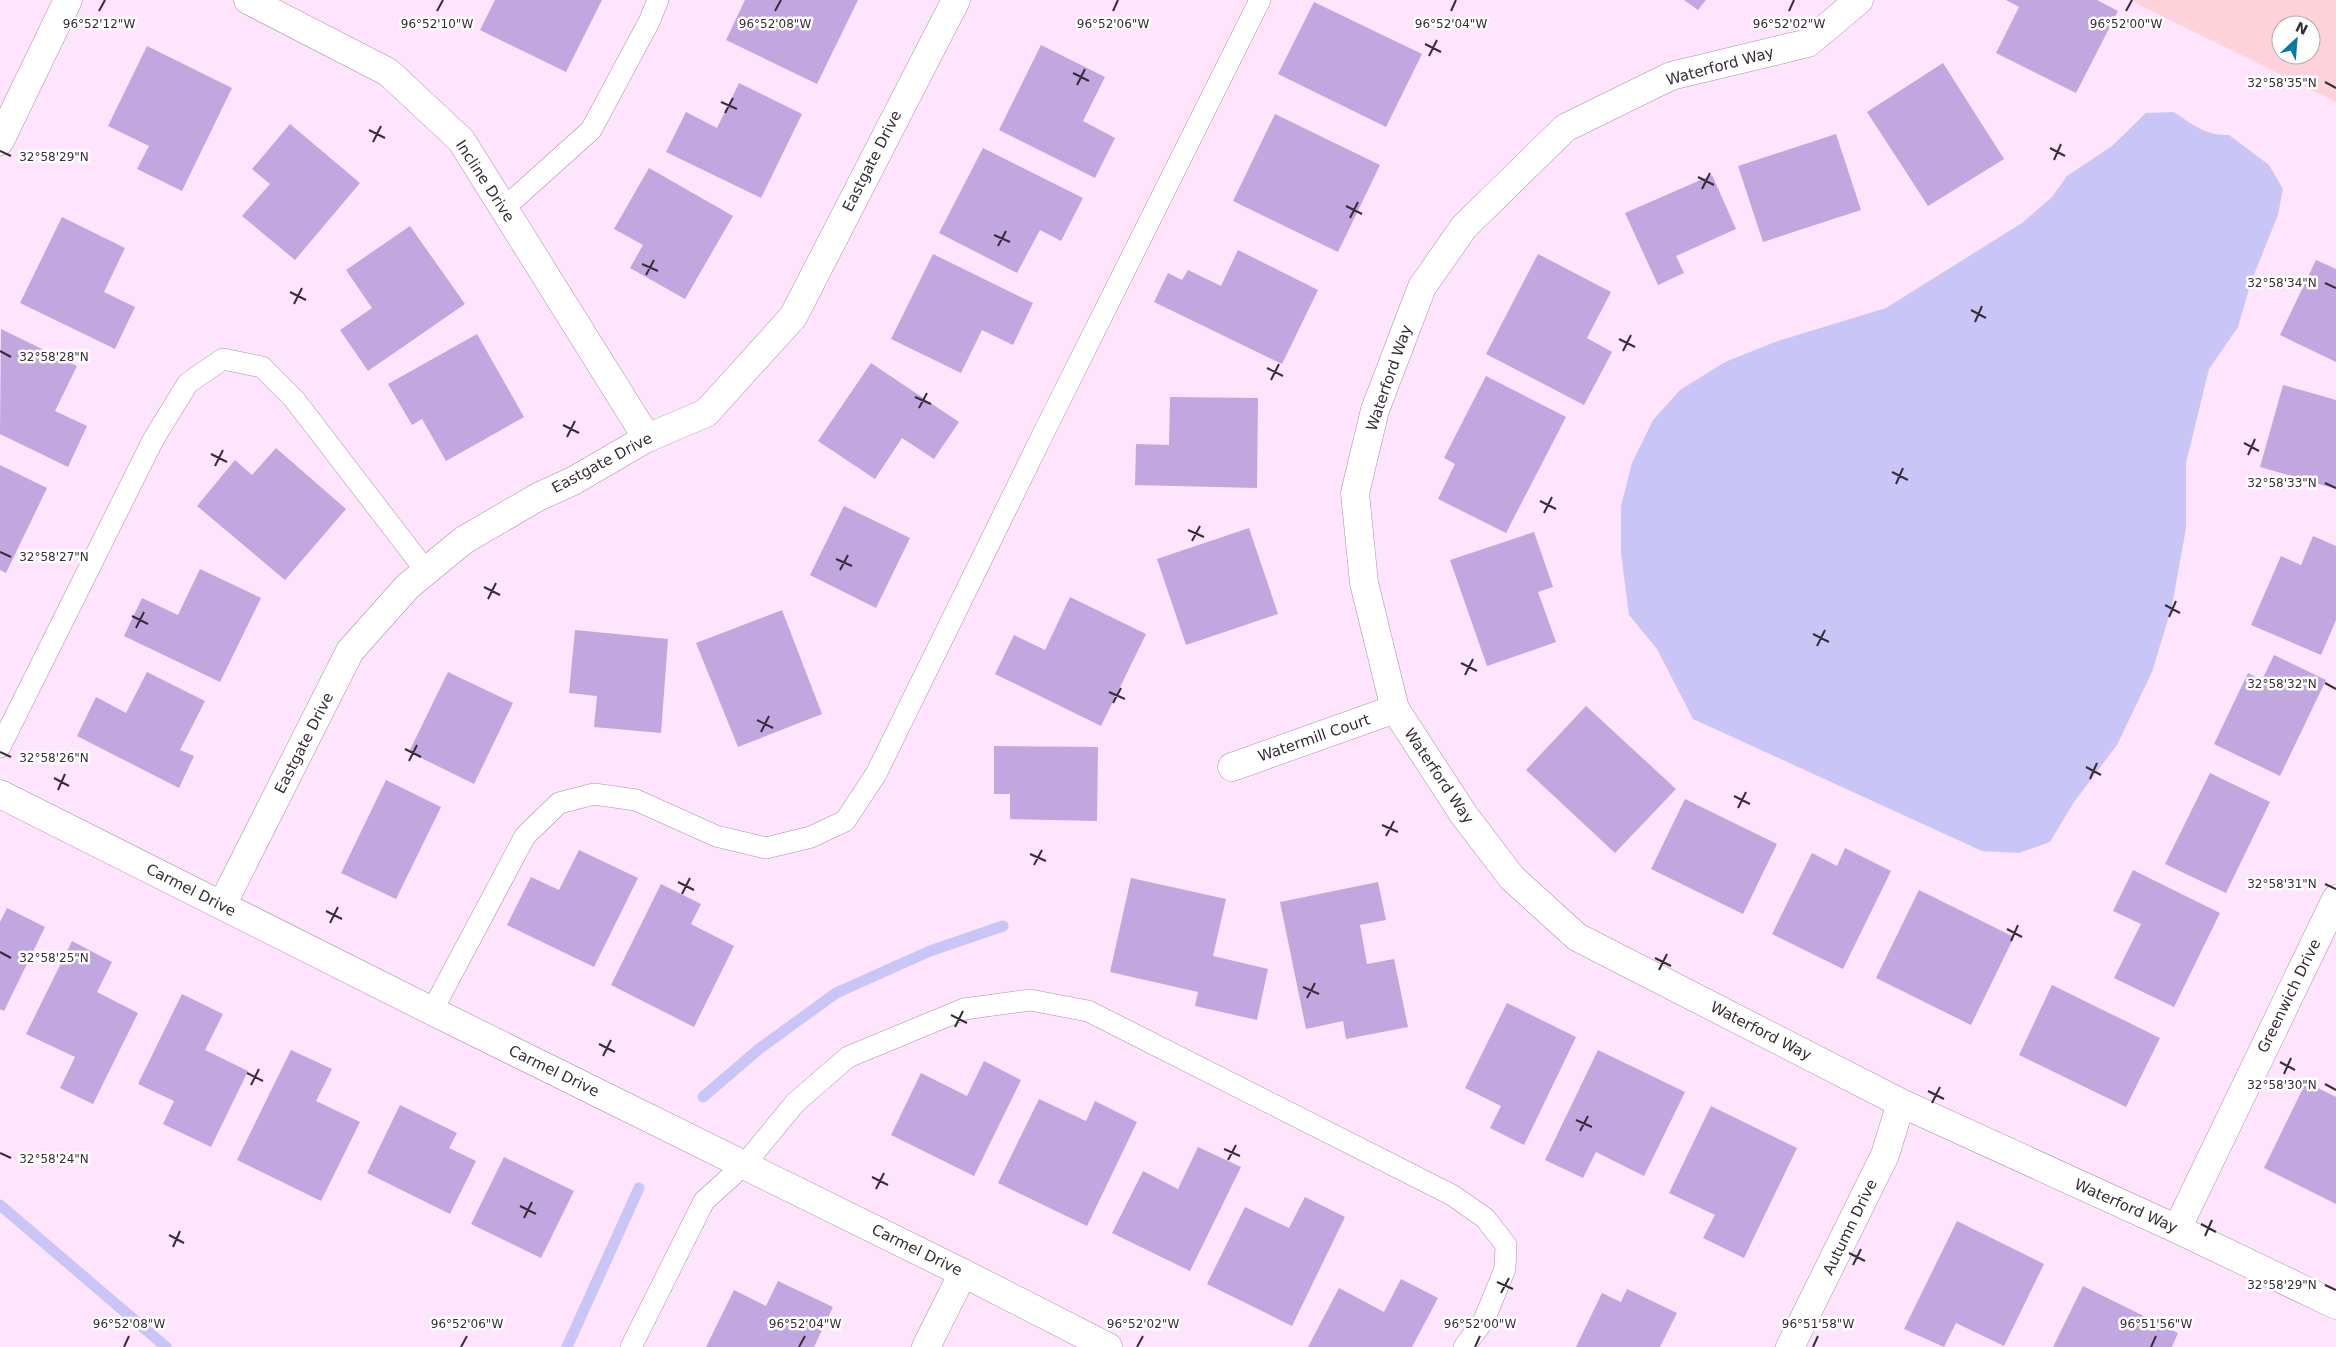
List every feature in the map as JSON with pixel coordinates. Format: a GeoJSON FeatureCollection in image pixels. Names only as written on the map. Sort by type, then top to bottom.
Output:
{"type":"FeatureCollection","features":[{"type":"Feature","properties":{"kind":"street"},"geometry":{"type":"LineString","coordinates":[[0,141],[68,0]]}},
{"type":"Feature","properties":{"kind":"street","name":"Incline Drive"},"geometry":{"type":"LineString","coordinates":[[248,0],[388,72],[461,140],[647,438]]}},
{"type":"Feature","properties":{"kind":"street","name":"Eastgate Drive"},"geometry":{"type":"LineString","coordinates":[[222,905],[350,651],[408,586],[464,540],[647,438],[706,413],[793,317],[956,0]]}},
{"type":"Feature","properties":{"kind":"street","name":"Waterford Way"},"geometry":{"type":"LineString","coordinates":[[1859,0],[1808,43],[1671,76],[1565,128],[1464,227],[1422,287],[1375,410],[1355,493],[1364,583],[1395,710],[1464,815],[1512,878],[1577,937],[1901,1103],[2177,1228],[2336,1306]]}},
{"type":"Feature","properties":{"kind":"street","name":"Watermill Court"},"geometry":{"type":"LineString","coordinates":[[1232,767],[1395,710]]}},
{"type":"Feature","properties":{"kind":"street","name":"Carmel Drive"},"geometry":{"type":"LineString","coordinates":[[0,794],[432,1011],[745,1164],[1108,1347]]}},
{"type":"Feature","properties":{"kind":"street","name":"Greenwich Drive"},"geometry":{"type":"LineString","coordinates":[[2177,1228],[2336,899]]}},
{"type":"Feature","properties":{"kind":"street","name":"Autumn Drive"},"geometry":{"type":"LineString","coordinates":[[1790,1347],[1885,1155],[1901,1103]]}},
{"type":"Feature","properties":{"kind":"street"},"geometry":{"type":"LineString","coordinates":[[926,1347],[963,1273]]}},
{"type":"Feature","properties":{"kind":"lane"},"geometry":{"type":"LineString","coordinates":[[504,209],[591,130],[649,22],[658,0]]}},
{"type":"Feature","properties":{"kind":"lane"},"geometry":{"type":"LineString","coordinates":[[432,1011],[526,836],[559,803],[594,794],[636,800],[716,836],[766,848],[811,837],[845,821],[876,774],[1260,0]]}},
{"type":"Feature","properties":{"kind":"lane"},"geometry":{"type":"LineString","coordinates":[[0,747],[153,440],[188,384],[223,359],[262,367],[294,399],[426,571]]}},
{"type":"Feature","properties":{"kind":"lane"},"geometry":{"type":"LineString","coordinates":[[631,1347],[704,1201],[745,1164],[795,1103],[848,1058],[964,1008],[1030,1000],[1088,1011],[1452,1195],[1484,1218],[1506,1245],[1505,1269],[1484,1320],[1464,1347]]}},
{"type":"Feature","properties":{"kind":"shaded area"},"geometry":{"type":"Polygon","coordinates":[[[2130,0],[2336,0],[2336,102],[2130,0]]]}},
{"type":"Feature","properties":{"kind":"water"},"geometry":{"type":"Polygon","coordinates":[[[2174,112],[2193,125],[2213,134],[2229,135],[2269,165],[2283,189],[2278,215],[2251,282],[2238,327],[2209,369],[2186,463],[2186,528],[2172,606],[2152,672],[2117,745],[2074,802],[2050,842],[2019,853],[1982,851],[1693,719],[1657,649],[1629,615],[1621,553],[1621,506],[1632,463],[1653,420],[1680,390],[1725,362],[1775,342],[1886,308],[2022,223],[2052,197],[2067,176],[2112,146],[2146,113],[2174,112]]]}},
{"type":"Feature","properties":{"kind":"building"},"geometry":{"type":"Polygon","coordinates":[[[495,0],[602,0],[566,72],[480,30],[495,0]]]}},
{"type":"Feature","properties":{"kind":"building"},"geometry":{"type":"Polygon","coordinates":[[[745,0],[858,0],[817,84],[726,40],[745,0]]]}},
{"type":"Feature","properties":{"kind":"building"},"geometry":{"type":"Polygon","coordinates":[[[1684,0],[1706,0],[1698,10],[1684,0]]]}},
{"type":"Feature","properties":{"kind":"building"},"geometry":{"type":"Polygon","coordinates":[[[2006,0],[2097,0],[2118,11],[2076,93],[1996,53],[2019,7],[2006,0]]]}},
{"type":"Feature","properties":{"kind":"building"},"geometry":{"type":"Polygon","coordinates":[[[1314,2],[1422,54],[1386,127],[1278,74],[1314,2]]]}},
{"type":"Feature","properties":{"kind":"building"},"geometry":{"type":"Polygon","coordinates":[[[1041,45],[1105,77],[1083,121],[1115,138],[1095,178],[999,130],[1041,45]]]}},
{"type":"Feature","properties":{"kind":"building"},"geometry":{"type":"Polygon","coordinates":[[[147,46],[232,88],[182,191],[137,169],[149,146],[108,126],[147,46]]]}},
{"type":"Feature","properties":{"kind":"building"},"geometry":{"type":"Polygon","coordinates":[[[1943,63],[2004,159],[1928,206],[1867,112],[1943,63]]]}},
{"type":"Feature","properties":{"kind":"building"},"geometry":{"type":"Polygon","coordinates":[[[739,83],[802,114],[761,198],[666,152],[686,112],[717,128],[739,83]]]}},
{"type":"Feature","properties":{"kind":"building"},"geometry":{"type":"Polygon","coordinates":[[[1275,114],[1380,165],[1338,252],[1233,201],[1275,114]]]}},
{"type":"Feature","properties":{"kind":"building"},"geometry":{"type":"Polygon","coordinates":[[[290,124],[360,183],[295,260],[242,216],[270,184],[252,169],[290,124]]]}},
{"type":"Feature","properties":{"kind":"building"},"geometry":{"type":"Polygon","coordinates":[[[1836,134],[1861,210],[1763,242],[1738,166],[1836,134]]]}},
{"type":"Feature","properties":{"kind":"building"},"geometry":{"type":"Polygon","coordinates":[[[983,148],[1083,198],[1061,241],[1040,230],[1017,273],[939,233],[983,148]]]}},
{"type":"Feature","properties":{"kind":"building"},"geometry":{"type":"Polygon","coordinates":[[[649,168],[733,216],[685,299],[630,268],[643,245],[614,229],[649,168]]]}},
{"type":"Feature","properties":{"kind":"building"},"geometry":{"type":"Polygon","coordinates":[[[1712,175],[1736,229],[1676,256],[1684,273],[1658,285],[1625,213],[1712,175]]]}},
{"type":"Feature","properties":{"kind":"building"},"geometry":{"type":"Polygon","coordinates":[[[62,217],[125,248],[104,292],[135,307],[115,349],[20,303],[62,217]]]}},
{"type":"Feature","properties":{"kind":"building"},"geometry":{"type":"Polygon","coordinates":[[[410,226],[465,304],[368,371],[340,330],[372,308],[346,270],[410,226]]]}},
{"type":"Feature","properties":{"kind":"building"},"geometry":{"type":"Polygon","coordinates":[[[1238,250],[1318,290],[1282,364],[1154,302],[1168,273],[1182,280],[1188,270],[1221,286],[1238,250]]]}},
{"type":"Feature","properties":{"kind":"building"},"geometry":{"type":"Polygon","coordinates":[[[933,254],[1033,303],[1013,345],[982,330],[961,373],[891,339],[933,254]]]}},
{"type":"Feature","properties":{"kind":"building"},"geometry":{"type":"Polygon","coordinates":[[[1538,254],[1611,292],[1587,338],[1612,352],[1584,405],[1486,354],[1538,254]]]}},
{"type":"Feature","properties":{"kind":"building"},"geometry":{"type":"Polygon","coordinates":[[[2316,260],[2336,269],[2336,362],[2280,335],[2316,260]]]}},
{"type":"Feature","properties":{"kind":"building"},"geometry":{"type":"Polygon","coordinates":[[[1,329],[77,366],[55,411],[87,426],[68,467],[0,434],[1,329]]]}},
{"type":"Feature","properties":{"kind":"building"},"geometry":{"type":"Polygon","coordinates":[[[477,334],[524,417],[446,461],[422,419],[412,425],[388,384],[477,334]]]}},
{"type":"Feature","properties":{"kind":"building"},"geometry":{"type":"Polygon","coordinates":[[[871,363],[959,422],[934,459],[902,438],[875,479],[818,441],[871,363]]]}},
{"type":"Feature","properties":{"kind":"building"},"geometry":{"type":"Polygon","coordinates":[[[1486,376],[1566,417],[1506,533],[1438,499],[1455,464],[1444,458],[1486,376]]]}},
{"type":"Feature","properties":{"kind":"building"},"geometry":{"type":"Polygon","coordinates":[[[2283,385],[2336,400],[2336,489],[2260,467],[2283,385]]]}},
{"type":"Feature","properties":{"kind":"building"},"geometry":{"type":"Polygon","coordinates":[[[1170,397],[1258,398],[1257,488],[1135,485],[1136,444],[1169,445],[1170,397]]]}},
{"type":"Feature","properties":{"kind":"building"},"geometry":{"type":"Polygon","coordinates":[[[276,448],[346,509],[285,580],[197,506],[235,460],[252,475],[276,448]]]}},
{"type":"Feature","properties":{"kind":"building"},"geometry":{"type":"Polygon","coordinates":[[[0,465],[47,488],[6,573],[0,570],[0,465]]]}},
{"type":"Feature","properties":{"kind":"building"},"geometry":{"type":"Polygon","coordinates":[[[844,506],[910,538],[876,608],[810,575],[844,506]]]}},
{"type":"Feature","properties":{"kind":"building"},"geometry":{"type":"Polygon","coordinates":[[[1249,528],[1278,614],[1186,645],[1157,559],[1249,528]]]}},
{"type":"Feature","properties":{"kind":"building"},"geometry":{"type":"Polygon","coordinates":[[[1534,532],[1553,587],[1538,592],[1556,642],[1487,666],[1450,560],[1534,532]]]}},
{"type":"Feature","properties":{"kind":"building"},"geometry":{"type":"Polygon","coordinates":[[[2313,536],[2336,546],[2336,620],[2321,655],[2251,625],[2281,556],[2301,565],[2313,536]]]}},
{"type":"Feature","properties":{"kind":"building"},"geometry":{"type":"Polygon","coordinates":[[[200,569],[261,598],[220,682],[124,636],[142,598],[178,615],[200,569]]]}},
{"type":"Feature","properties":{"kind":"building"},"geometry":{"type":"Polygon","coordinates":[[[1070,597],[1146,634],[1101,726],[995,674],[1014,635],[1045,650],[1070,597]]]}},
{"type":"Feature","properties":{"kind":"building"},"geometry":{"type":"Polygon","coordinates":[[[782,610],[822,714],[738,747],[696,643],[782,610]]]}},
{"type":"Feature","properties":{"kind":"building"},"geometry":{"type":"Polygon","coordinates":[[[575,630],[668,639],[661,733],[594,727],[597,696],[569,693],[575,630]]]}},
{"type":"Feature","properties":{"kind":"building"},"geometry":{"type":"Polygon","coordinates":[[[2274,655],[2326,680],[2280,776],[2214,744],[2248,673],[2262,680],[2274,655]]]}},
{"type":"Feature","properties":{"kind":"building"},"geometry":{"type":"Polygon","coordinates":[[[147,672],[205,701],[180,750],[194,756],[179,788],[77,736],[96,697],[126,713],[147,672]]]}},
{"type":"Feature","properties":{"kind":"building"},"geometry":{"type":"Polygon","coordinates":[[[448,672],[513,703],[474,784],[409,752],[448,672]]]}},
{"type":"Feature","properties":{"kind":"building"},"geometry":{"type":"Polygon","coordinates":[[[1586,706],[1676,789],[1615,853],[1526,770],[1586,706]]]}},
{"type":"Feature","properties":{"kind":"building"},"geometry":{"type":"Polygon","coordinates":[[[994,746],[1098,747],[1097,821],[1010,819],[1010,794],[994,794],[994,746]]]}},
{"type":"Feature","properties":{"kind":"building"},"geometry":{"type":"Polygon","coordinates":[[[2210,773],[2270,802],[2226,893],[2165,864],[2210,773]]]}},
{"type":"Feature","properties":{"kind":"building"},"geometry":{"type":"Polygon","coordinates":[[[386,780],[441,807],[396,899],[341,873],[386,780]]]}},
{"type":"Feature","properties":{"kind":"building"},"geometry":{"type":"Polygon","coordinates":[[[1685,799],[1777,844],[1743,914],[1651,869],[1685,799]]]}},
{"type":"Feature","properties":{"kind":"building"},"geometry":{"type":"Polygon","coordinates":[[[1845,848],[1891,871],[1843,969],[1772,934],[1812,853],[1837,866],[1845,848]]]}},
{"type":"Feature","properties":{"kind":"building"},"geometry":{"type":"Polygon","coordinates":[[[579,850],[638,878],[594,967],[507,925],[531,877],[559,890],[579,850]]]}},
{"type":"Feature","properties":{"kind":"building"},"geometry":{"type":"Polygon","coordinates":[[[2133,870],[2220,913],[2174,1007],[2114,978],[2141,924],[2113,911],[2133,870]]]}},
{"type":"Feature","properties":{"kind":"building"},"geometry":{"type":"Polygon","coordinates":[[[1131,878],[1226,899],[1213,956],[1268,969],[1257,1020],[1195,1006],[1198,992],[1110,972],[1131,878]]]}},
{"type":"Feature","properties":{"kind":"building"},"geometry":{"type":"Polygon","coordinates":[[[1378,882],[1386,920],[1360,925],[1367,964],[1394,959],[1408,1027],[1346,1039],[1343,1021],[1306,1029],[1280,902],[1378,882]]]}},
{"type":"Feature","properties":{"kind":"building"},"geometry":{"type":"Polygon","coordinates":[[[661,884],[701,904],[691,924],[734,946],[694,1027],[611,985],[661,884]]]}},
{"type":"Feature","properties":{"kind":"building"},"geometry":{"type":"Polygon","coordinates":[[[1919,890],[2014,937],[1971,1025],[1876,978],[1919,890]]]}},
{"type":"Feature","properties":{"kind":"building"},"geometry":{"type":"Polygon","coordinates":[[[7,908],[45,927],[4,1011],[0,1009],[0,922],[7,908]]]}},
{"type":"Feature","properties":{"kind":"building"},"geometry":{"type":"Polygon","coordinates":[[[72,941],[112,962],[97,992],[138,1013],[93,1104],[60,1088],[75,1057],[26,1034],[72,941]]]}},
{"type":"Feature","properties":{"kind":"building"},"geometry":{"type":"Polygon","coordinates":[[[2052,985],[2160,1038],[2126,1107],[2019,1055],[2052,985]]]}},
{"type":"Feature","properties":{"kind":"building"},"geometry":{"type":"Polygon","coordinates":[[[182,994],[223,1014],[205,1050],[248,1071],[211,1147],[163,1124],[174,1101],[138,1084],[182,994]]]}},
{"type":"Feature","properties":{"kind":"building"},"geometry":{"type":"Polygon","coordinates":[[[1507,1003],[1576,1037],[1524,1145],[1490,1128],[1501,1106],[1465,1088],[1507,1003]]]}},
{"type":"Feature","properties":{"kind":"building"},"geometry":{"type":"Polygon","coordinates":[[[291,1050],[332,1069],[316,1101],[360,1122],[321,1201],[237,1160],[291,1050]]]}},
{"type":"Feature","properties":{"kind":"building"},"geometry":{"type":"Polygon","coordinates":[[[1598,1050],[1685,1092],[1644,1176],[1596,1152],[1583,1178],[1545,1160],[1598,1050]]]}},
{"type":"Feature","properties":{"kind":"building"},"geometry":{"type":"Polygon","coordinates":[[[984,1061],[1021,1080],[974,1176],[891,1135],[921,1073],[967,1096],[984,1061]]]}},
{"type":"Feature","properties":{"kind":"building"},"geometry":{"type":"Polygon","coordinates":[[[2306,1082],[2336,1097],[2336,1204],[2264,1168],[2306,1082]]]}},
{"type":"Feature","properties":{"kind":"building"},"geometry":{"type":"Polygon","coordinates":[[[1039,1099],[1086,1121],[1095,1101],[1137,1122],[1087,1226],[998,1183],[1039,1099]]]}},
{"type":"Feature","properties":{"kind":"building"},"geometry":{"type":"Polygon","coordinates":[[[400,1105],[457,1133],[449,1148],[476,1161],[450,1214],[367,1173],[400,1105]]]}},
{"type":"Feature","properties":{"kind":"building"},"geometry":{"type":"Polygon","coordinates":[[[1711,1106],[1797,1148],[1744,1258],[1703,1238],[1715,1215],[1669,1193],[1711,1106]]]}},
{"type":"Feature","properties":{"kind":"building"},"geometry":{"type":"Polygon","coordinates":[[[1198,1147],[1241,1167],[1190,1271],[1112,1233],[1143,1171],[1178,1189],[1198,1147]]]}},
{"type":"Feature","properties":{"kind":"building"},"geometry":{"type":"Polygon","coordinates":[[[504,1157],[574,1191],[541,1258],[471,1224],[504,1157]]]}},
{"type":"Feature","properties":{"kind":"building"},"geometry":{"type":"Polygon","coordinates":[[[1305,1197],[1345,1217],[1292,1326],[1207,1284],[1245,1207],[1289,1228],[1305,1197]]]}},
{"type":"Feature","properties":{"kind":"building"},"geometry":{"type":"Polygon","coordinates":[[[1957,1221],[2044,1264],[2004,1346],[1956,1323],[1944,1347],[1904,1329],[1957,1221]]]}},
{"type":"Feature","properties":{"kind":"building"},"geometry":{"type":"Polygon","coordinates":[[[1401,1279],[1438,1298],[1412,1347],[1308,1347],[1339,1288],[1384,1312],[1401,1279]]]}},
{"type":"Feature","properties":{"kind":"building"},"geometry":{"type":"Polygon","coordinates":[[[778,1281],[833,1307],[814,1347],[706,1347],[734,1290],[766,1306],[778,1281]]]}},
{"type":"Feature","properties":{"kind":"building"},"geometry":{"type":"Polygon","coordinates":[[[2083,1286],[2178,1333],[2172,1347],[2053,1347],[2083,1286]]]}},
{"type":"Feature","properties":{"kind":"building"},"geometry":{"type":"Polygon","coordinates":[[[1627,1289],[1677,1313],[1660,1347],[1576,1347],[1602,1293],[1621,1302],[1627,1289]]]}},
{"type":"Feature","properties":{"kind":"waterway"},"geometry":{"type":"LineString","coordinates":[[703,1097],[759,1049],[836,993],[930,951],[1003,926]]}},
{"type":"Feature","properties":{"kind":"waterway"},"geometry":{"type":"LineString","coordinates":[[567,1347],[639,1188]]}},
{"type":"Feature","properties":{"kind":"waterway"},"geometry":{"type":"LineString","coordinates":[[0,1205],[166,1347]]}}]}
